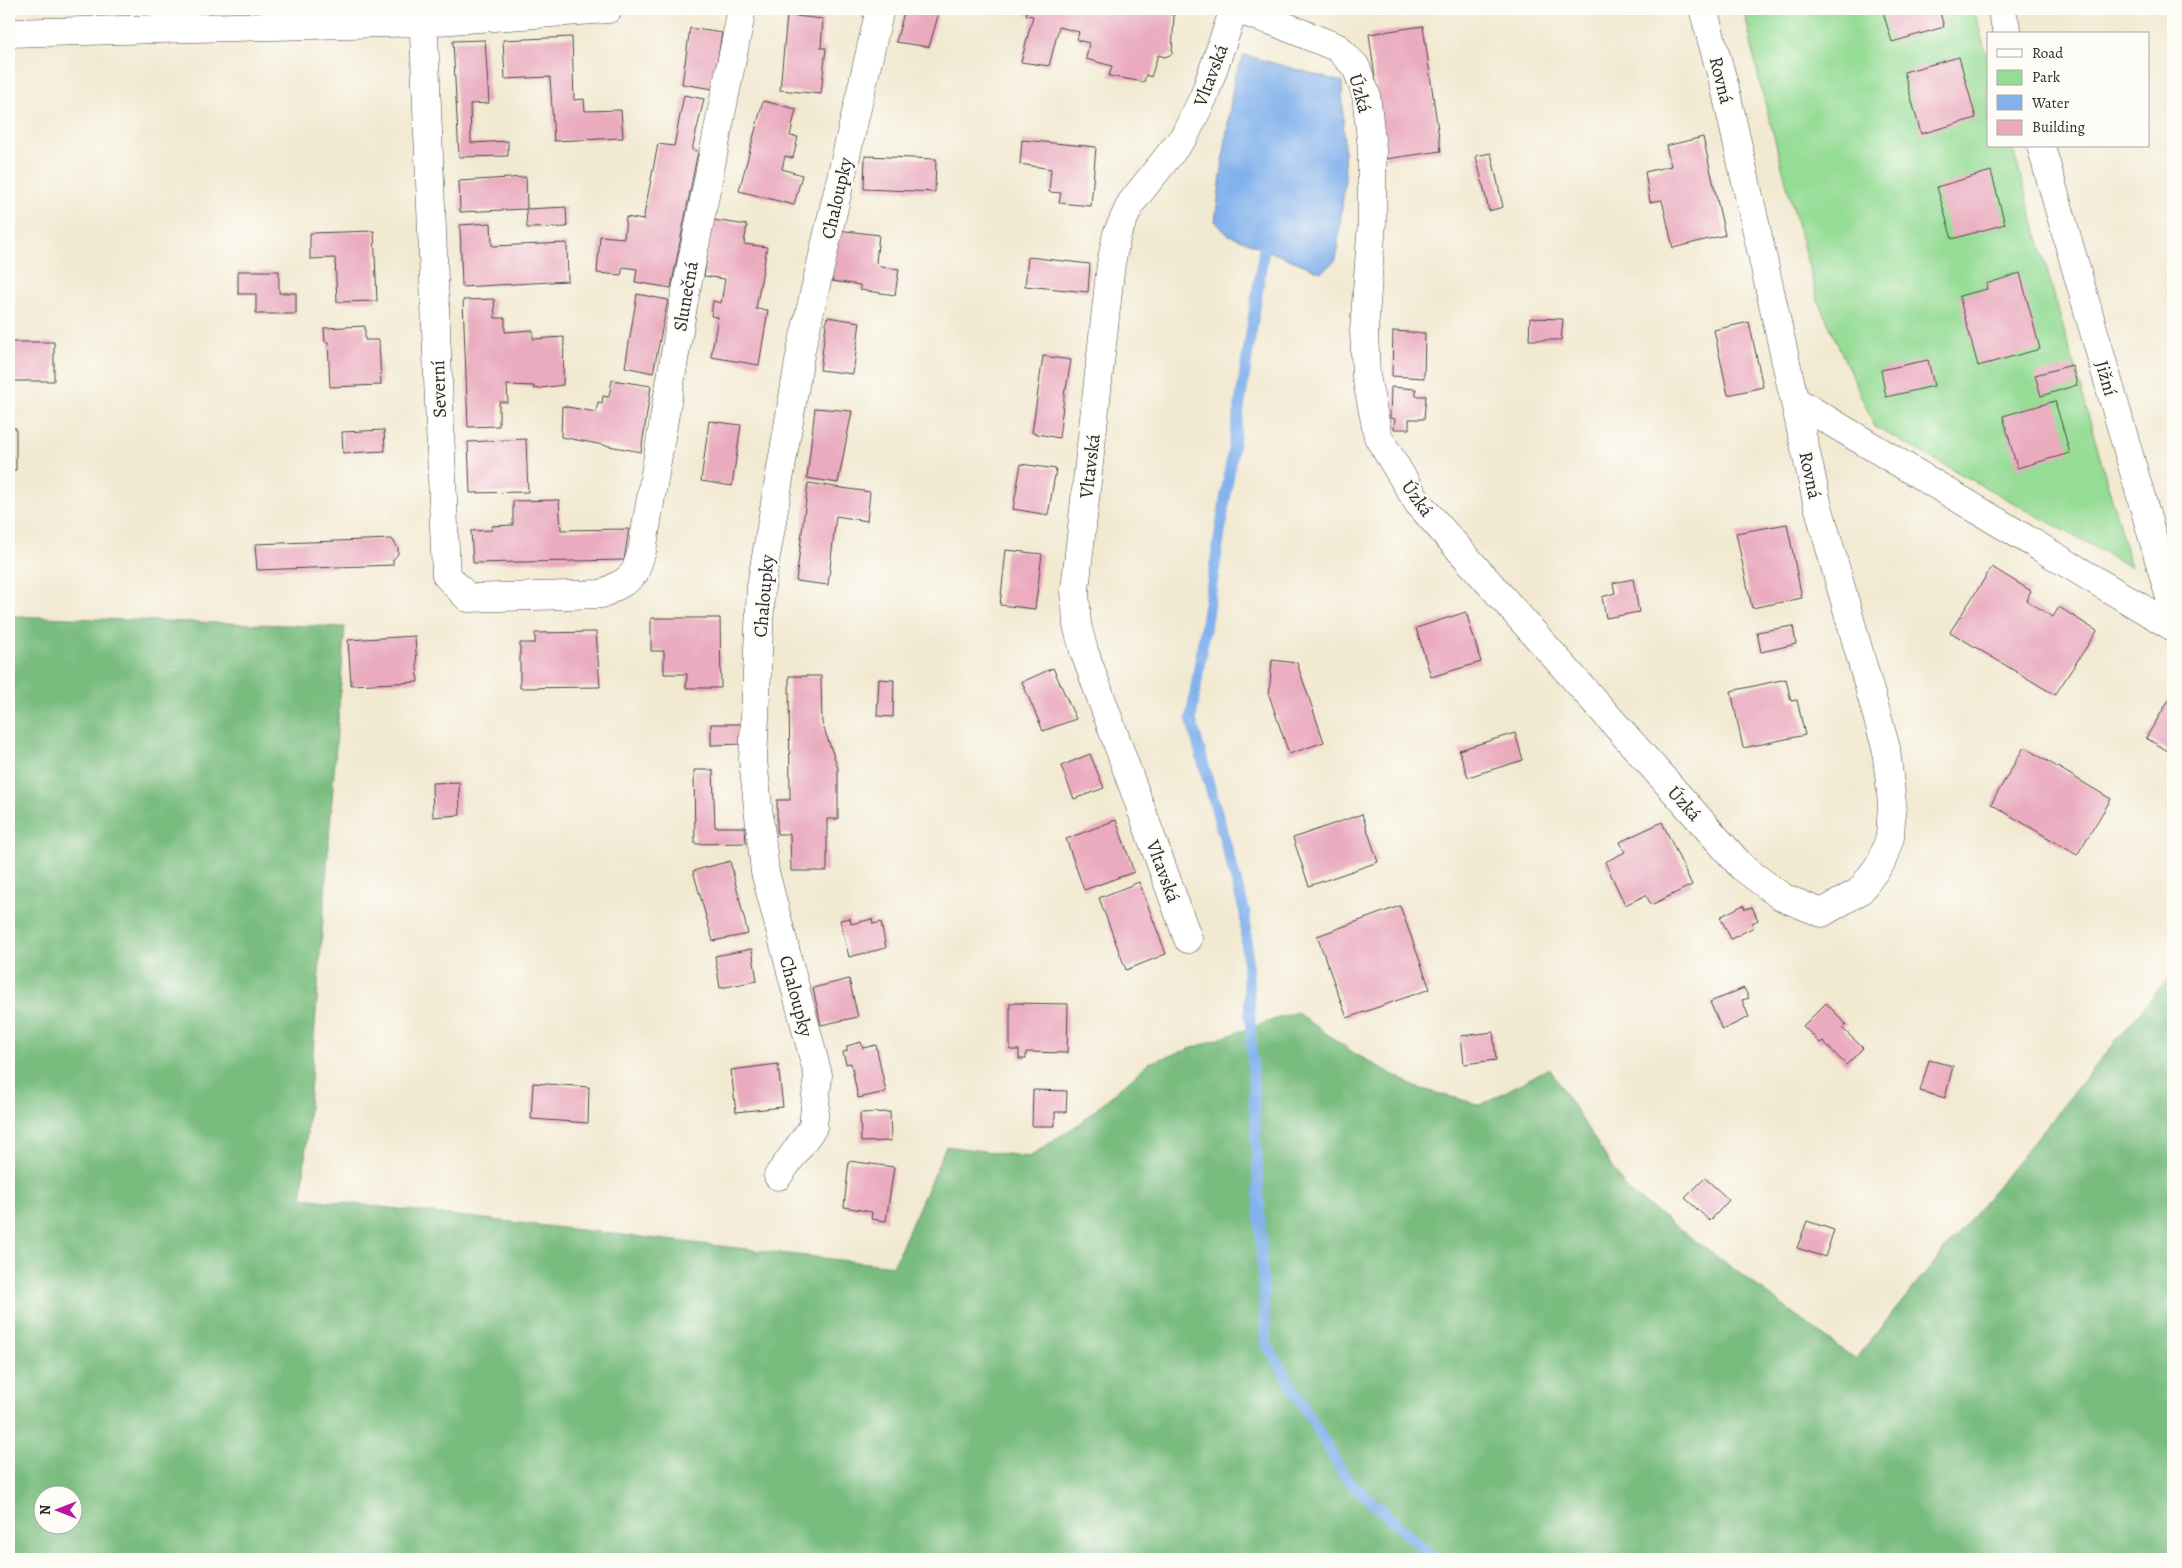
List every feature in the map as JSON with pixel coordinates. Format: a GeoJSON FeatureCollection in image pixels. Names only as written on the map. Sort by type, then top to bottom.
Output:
{"type":"FeatureCollection","features":[{"type":"Feature","properties":{"kind":"street"},"geometry":{"type":"LineString","coordinates":[[9,33],[608,9]]}},
{"type":"Feature","properties":{"kind":"street","name":"Slunečná"},"geometry":{"type":"LineString","coordinates":[[626,581],[635,572],[642,551],[683,306],[742,9]]}},
{"type":"Feature","properties":{"kind":"street","name":"Chaloupky"},"geometry":{"type":"LineString","coordinates":[[778,1176],[813,1127],[818,1075],[765,872],[753,760],[761,586],[801,350],[880,9]]}},
{"type":"Feature","properties":{"kind":"street","name":"Úzká"},"geometry":{"type":"LineString","coordinates":[[1232,9],[1277,23],[1338,48],[1356,67],[1366,94],[1372,149],[1372,222],[1364,331],[1366,376],[1378,437],[1418,503],[1742,867],[1782,897],[1822,913]]}},
{"type":"Feature","properties":{"kind":"street","name":"Vltavská"},"geometry":{"type":"LineString","coordinates":[[1188,939],[1084,651],[1077,625],[1075,590],[1110,264],[1117,234],[1131,203],[1189,127],[1204,96],[1232,9]]}},
{"type":"Feature","properties":{"kind":"street","name":"Rovná"},"geometry":{"type":"LineString","coordinates":[[1703,9],[1725,88],[1817,502],[1886,748],[1892,803],[1890,837],[1882,861],[1860,891],[1822,913]]}},
{"type":"Feature","properties":{"kind":"street"},"geometry":{"type":"LineString","coordinates":[[2001,9],[2007,32]]}},
{"type":"Feature","properties":{"kind":"street","name":"Severní"},"geometry":{"type":"LineString","coordinates":[[423,15],[446,575],[468,598],[602,594],[626,581]]}},
{"type":"Feature","properties":{"kind":"street","name":"Jižní"},"geometry":{"type":"LineString","coordinates":[[2042,148],[2173,609]]}},
{"type":"Feature","properties":{"kind":"street"},"geometry":{"type":"LineString","coordinates":[[1796,401],[2173,627]]}},
{"type":"Feature","properties":{"kind":"green space"},"geometry":{"type":"Polygon","coordinates":[[[1744,9],[1974,9],[1987,57],[1987,148],[2013,148],[2131,567],[1875,427],[1817,298],[1759,80],[1744,9]]]}},
{"type":"Feature","properties":{"kind":"green space"},"geometry":{"type":"Polygon","coordinates":[[[9,616],[345,627],[302,1198],[893,1266],[946,1146],[1029,1157],[1080,1123],[1149,1063],[1296,1012],[1354,1053],[1415,1087],[1481,1105],[1549,1068],[1627,1190],[1855,1359],[2173,972],[2173,1559],[9,1559],[9,616]]]}},
{"type":"Feature","properties":{"kind":"water"},"geometry":{"type":"Polygon","coordinates":[[[1244,55],[1342,82],[1345,179],[1336,260],[1321,272],[1227,234],[1215,221],[1234,78],[1244,55]]]}},
{"type":"Feature","properties":{"kind":"building"},"geometry":{"type":"Polygon","coordinates":[[[905,9],[940,9],[929,47],[896,42],[905,9]]]}},
{"type":"Feature","properties":{"kind":"building"},"geometry":{"type":"Polygon","coordinates":[[[1028,9],[1149,9],[1174,15],[1172,54],[1165,57],[1158,55],[1151,77],[1146,75],[1144,82],[1109,76],[1112,66],[1086,59],[1089,43],[1077,40],[1079,32],[1059,27],[1049,66],[1021,62],[1033,16],[1026,15],[1028,9]]]}},
{"type":"Feature","properties":{"kind":"building"},"geometry":{"type":"Polygon","coordinates":[[[1882,9],[1939,9],[1944,27],[1892,42],[1882,9]]]}},
{"type":"Feature","properties":{"kind":"building"},"geometry":{"type":"Polygon","coordinates":[[[787,15],[823,19],[821,48],[826,48],[821,94],[780,90],[787,15]]]}},
{"type":"Feature","properties":{"kind":"building"},"geometry":{"type":"Polygon","coordinates":[[[1423,26],[1441,151],[1386,159],[1369,34],[1423,26]]]}},
{"type":"Feature","properties":{"kind":"building"},"geometry":{"type":"Polygon","coordinates":[[[690,28],[722,33],[713,89],[682,84],[690,28]]]}},
{"type":"Feature","properties":{"kind":"building"},"geometry":{"type":"Polygon","coordinates":[[[572,37],[574,100],[584,99],[585,111],[621,110],[623,138],[554,141],[550,77],[505,79],[503,40],[572,37]]]}},
{"type":"Feature","properties":{"kind":"building"},"geometry":{"type":"Polygon","coordinates":[[[485,40],[489,103],[470,104],[471,143],[508,141],[508,156],[459,157],[453,41],[485,40]]]}},
{"type":"Feature","properties":{"kind":"building"},"geometry":{"type":"Polygon","coordinates":[[[1959,57],[1976,118],[1921,134],[1904,72],[1959,57]]]}},
{"type":"Feature","properties":{"kind":"building"},"geometry":{"type":"Polygon","coordinates":[[[684,95],[704,99],[692,150],[698,151],[671,288],[635,282],[637,269],[623,267],[621,275],[597,273],[600,236],[624,238],[626,217],[643,220],[658,144],[674,146],[684,95]]]}},
{"type":"Feature","properties":{"kind":"building"},"geometry":{"type":"Polygon","coordinates":[[[763,101],[796,109],[790,136],[798,137],[793,158],[785,156],[782,169],[802,175],[794,205],[739,191],[763,101]]]}},
{"type":"Feature","properties":{"kind":"building"},"geometry":{"type":"Polygon","coordinates":[[[1703,137],[1725,235],[1673,248],[1662,200],[1650,202],[1645,172],[1671,166],[1666,146],[1703,137]]]}},
{"type":"Feature","properties":{"kind":"building"},"geometry":{"type":"Polygon","coordinates":[[[1022,140],[1096,147],[1091,206],[1059,203],[1061,193],[1049,192],[1051,169],[1020,164],[1022,140]]]}},
{"type":"Feature","properties":{"kind":"building"},"geometry":{"type":"Polygon","coordinates":[[[1491,153],[1503,207],[1489,211],[1476,156],[1491,153]]]}},
{"type":"Feature","properties":{"kind":"building"},"geometry":{"type":"Polygon","coordinates":[[[865,156],[936,159],[935,192],[864,189],[865,156]]]}},
{"type":"Feature","properties":{"kind":"building"},"geometry":{"type":"Polygon","coordinates":[[[1991,171],[2005,224],[1952,239],[1937,187],[1991,171]]]}},
{"type":"Feature","properties":{"kind":"building"},"geometry":{"type":"Polygon","coordinates":[[[526,177],[527,209],[566,207],[567,227],[527,228],[526,209],[460,212],[459,181],[526,177]]]}},
{"type":"Feature","properties":{"kind":"building"},"geometry":{"type":"Polygon","coordinates":[[[713,220],[747,225],[744,244],[767,247],[756,309],[768,310],[759,365],[711,357],[718,317],[711,316],[713,301],[721,303],[725,279],[704,276],[713,220]]]}},
{"type":"Feature","properties":{"kind":"building"},"geometry":{"type":"Polygon","coordinates":[[[491,223],[492,246],[567,243],[568,281],[462,287],[460,225],[491,223]]]}},
{"type":"Feature","properties":{"kind":"building"},"geometry":{"type":"Polygon","coordinates":[[[838,230],[879,235],[876,262],[881,267],[899,269],[895,295],[860,290],[860,285],[832,281],[838,230]]]}},
{"type":"Feature","properties":{"kind":"building"},"geometry":{"type":"Polygon","coordinates":[[[374,231],[377,301],[337,302],[335,258],[310,259],[310,233],[374,231]]]}},
{"type":"Feature","properties":{"kind":"building"},"geometry":{"type":"Polygon","coordinates":[[[1028,257],[1090,264],[1088,292],[1025,286],[1028,257]]]}},
{"type":"Feature","properties":{"kind":"building"},"geometry":{"type":"Polygon","coordinates":[[[238,271],[279,271],[279,293],[296,293],[296,314],[256,314],[256,294],[238,294],[238,271]]]}},
{"type":"Feature","properties":{"kind":"building"},"geometry":{"type":"Polygon","coordinates":[[[2020,273],[2040,349],[1978,366],[1959,296],[1987,289],[1986,284],[2020,273]]]}},
{"type":"Feature","properties":{"kind":"building"},"geometry":{"type":"Polygon","coordinates":[[[637,294],[668,300],[653,373],[625,367],[637,294]]]}},
{"type":"Feature","properties":{"kind":"building"},"geometry":{"type":"Polygon","coordinates":[[[494,299],[495,318],[505,318],[505,332],[533,330],[533,339],[564,337],[563,385],[534,389],[534,386],[507,385],[508,402],[499,402],[499,426],[468,427],[463,300],[494,299]]]}},
{"type":"Feature","properties":{"kind":"building"},"geometry":{"type":"Polygon","coordinates":[[[827,317],[860,322],[853,374],[820,370],[827,317]]]}},
{"type":"Feature","properties":{"kind":"building"},"geometry":{"type":"Polygon","coordinates":[[[1530,318],[1563,319],[1561,340],[1529,340],[1530,318]]]}},
{"type":"Feature","properties":{"kind":"building"},"geometry":{"type":"Polygon","coordinates":[[[1749,322],[1763,387],[1728,395],[1714,330],[1749,322]]]}},
{"type":"Feature","properties":{"kind":"building"},"geometry":{"type":"Polygon","coordinates":[[[365,326],[365,340],[379,340],[381,385],[330,387],[328,342],[325,342],[324,328],[365,326]]]}},
{"type":"Feature","properties":{"kind":"building"},"geometry":{"type":"Polygon","coordinates":[[[1393,331],[1425,333],[1424,378],[1392,376],[1393,331]]]}},
{"type":"Feature","properties":{"kind":"building"},"geometry":{"type":"Polygon","coordinates":[[[9,342],[54,342],[54,381],[9,381],[9,342]]]}},
{"type":"Feature","properties":{"kind":"building"},"geometry":{"type":"Polygon","coordinates":[[[1043,356],[1071,360],[1065,389],[1059,438],[1032,433],[1043,356]]]}},
{"type":"Feature","properties":{"kind":"building"},"geometry":{"type":"Polygon","coordinates":[[[1928,360],[1934,386],[1886,397],[1881,370],[1928,360]]]}},
{"type":"Feature","properties":{"kind":"building"},"geometry":{"type":"Polygon","coordinates":[[[2072,365],[2077,385],[2041,396],[2035,375],[2072,365]]]}},
{"type":"Feature","properties":{"kind":"building"},"geometry":{"type":"Polygon","coordinates":[[[612,380],[651,386],[641,452],[561,437],[562,406],[596,412],[598,402],[602,403],[603,396],[609,397],[612,380]]]}},
{"type":"Feature","properties":{"kind":"building"},"geometry":{"type":"Polygon","coordinates":[[[1391,387],[1416,389],[1416,396],[1426,396],[1424,419],[1409,419],[1409,429],[1394,429],[1395,419],[1390,418],[1391,387]]]}},
{"type":"Feature","properties":{"kind":"building"},"geometry":{"type":"Polygon","coordinates":[[[2055,401],[2070,453],[2017,468],[2003,416],[2055,401]]]}},
{"type":"Feature","properties":{"kind":"building"},"geometry":{"type":"Polygon","coordinates":[[[815,408],[852,411],[838,483],[807,478],[815,408]]]}},
{"type":"Feature","properties":{"kind":"building"},"geometry":{"type":"Polygon","coordinates":[[[709,421],[741,425],[732,486],[701,481],[709,421]]]}},
{"type":"Feature","properties":{"kind":"building"},"geometry":{"type":"Polygon","coordinates":[[[9,428],[16,428],[16,470],[9,470],[9,428]]]}},
{"type":"Feature","properties":{"kind":"building"},"geometry":{"type":"Polygon","coordinates":[[[384,430],[385,451],[343,453],[342,432],[384,430]]]}},
{"type":"Feature","properties":{"kind":"building"},"geometry":{"type":"Polygon","coordinates":[[[526,439],[528,492],[470,493],[468,442],[526,439]]]}},
{"type":"Feature","properties":{"kind":"building"},"geometry":{"type":"Polygon","coordinates":[[[1021,464],[1056,469],[1048,515],[1013,509],[1021,464]]]}},
{"type":"Feature","properties":{"kind":"building"},"geometry":{"type":"Polygon","coordinates":[[[808,483],[870,492],[867,521],[836,516],[828,585],[796,581],[808,483]]]}},
{"type":"Feature","properties":{"kind":"building"},"geometry":{"type":"Polygon","coordinates":[[[559,500],[561,530],[629,529],[624,560],[473,563],[471,531],[492,530],[492,526],[513,525],[513,501],[559,500]]]}},
{"type":"Feature","properties":{"kind":"building"},"geometry":{"type":"Polygon","coordinates":[[[1787,524],[1802,598],[1752,608],[1736,533],[1787,524]]]}},
{"type":"Feature","properties":{"kind":"building"},"geometry":{"type":"Polygon","coordinates":[[[392,539],[398,548],[398,554],[393,560],[393,565],[257,570],[255,544],[392,539]]]}},
{"type":"Feature","properties":{"kind":"building"},"geometry":{"type":"Polygon","coordinates":[[[1006,550],[1042,554],[1035,609],[1000,605],[1006,550]]]}},
{"type":"Feature","properties":{"kind":"building"},"geometry":{"type":"Polygon","coordinates":[[[1992,567],[2031,591],[2026,600],[2053,617],[2059,607],[2097,631],[2055,695],[1950,632],[1992,567]]]}},
{"type":"Feature","properties":{"kind":"building"},"geometry":{"type":"Polygon","coordinates":[[[1633,579],[1639,612],[1606,618],[1602,597],[1615,593],[1613,583],[1633,579]]]}},
{"type":"Feature","properties":{"kind":"building"},"geometry":{"type":"Polygon","coordinates":[[[1466,612],[1481,662],[1431,677],[1416,628],[1466,612]]]}},
{"type":"Feature","properties":{"kind":"building"},"geometry":{"type":"Polygon","coordinates":[[[651,618],[720,618],[721,688],[686,688],[687,674],[664,674],[664,651],[651,651],[651,618]]]}},
{"type":"Feature","properties":{"kind":"building"},"geometry":{"type":"Polygon","coordinates":[[[1793,626],[1796,644],[1761,652],[1757,632],[1793,626]]]}},
{"type":"Feature","properties":{"kind":"building"},"geometry":{"type":"Polygon","coordinates":[[[596,632],[600,687],[520,688],[520,643],[535,643],[535,633],[596,632]]]}},
{"type":"Feature","properties":{"kind":"building"},"geometry":{"type":"Polygon","coordinates":[[[415,636],[418,682],[351,685],[348,640],[415,636]]]}},
{"type":"Feature","properties":{"kind":"building"},"geometry":{"type":"Polygon","coordinates":[[[1272,660],[1297,663],[1324,742],[1289,754],[1269,695],[1272,660]]]}},
{"type":"Feature","properties":{"kind":"building"},"geometry":{"type":"Polygon","coordinates":[[[1053,668],[1076,719],[1043,731],[1022,682],[1053,668]]]}},
{"type":"Feature","properties":{"kind":"building"},"geometry":{"type":"Polygon","coordinates":[[[789,676],[821,676],[822,723],[838,768],[838,819],[827,819],[827,871],[791,871],[790,834],[777,834],[777,800],[790,800],[789,676]]]}},
{"type":"Feature","properties":{"kind":"building"},"geometry":{"type":"Polygon","coordinates":[[[879,679],[894,680],[893,717],[877,716],[879,679]]]}},
{"type":"Feature","properties":{"kind":"building"},"geometry":{"type":"Polygon","coordinates":[[[1786,679],[1791,701],[1797,700],[1805,735],[1743,748],[1731,691],[1786,679]]]}},
{"type":"Feature","properties":{"kind":"building"},"geometry":{"type":"Polygon","coordinates":[[[2173,693],[2173,754],[2146,738],[2173,693]]]}},
{"type":"Feature","properties":{"kind":"building"},"geometry":{"type":"Polygon","coordinates":[[[711,724],[744,724],[745,744],[711,745],[711,724]]]}},
{"type":"Feature","properties":{"kind":"building"},"geometry":{"type":"Polygon","coordinates":[[[1515,733],[1523,760],[1468,777],[1459,750],[1515,733]]]}},
{"type":"Feature","properties":{"kind":"building"},"geometry":{"type":"Polygon","coordinates":[[[2024,747],[2111,799],[2077,855],[1991,804],[2024,747]]]}},
{"type":"Feature","properties":{"kind":"building"},"geometry":{"type":"Polygon","coordinates":[[[1090,754],[1104,788],[1074,799],[1061,766],[1090,754]]]}},
{"type":"Feature","properties":{"kind":"building"},"geometry":{"type":"Polygon","coordinates":[[[694,770],[713,770],[715,827],[745,827],[746,843],[695,844],[694,770]]]}},
{"type":"Feature","properties":{"kind":"building"},"geometry":{"type":"Polygon","coordinates":[[[459,782],[460,815],[433,817],[432,783],[459,782]]]}},
{"type":"Feature","properties":{"kind":"building"},"geometry":{"type":"Polygon","coordinates":[[[1362,814],[1378,862],[1309,886],[1293,838],[1362,814]]]}},
{"type":"Feature","properties":{"kind":"building"},"geometry":{"type":"Polygon","coordinates":[[[1116,820],[1134,872],[1084,890],[1066,839],[1116,820]]]}},
{"type":"Feature","properties":{"kind":"building"},"geometry":{"type":"Polygon","coordinates":[[[1662,822],[1692,885],[1651,905],[1646,895],[1625,905],[1605,862],[1625,852],[1620,842],[1662,822]]]}},
{"type":"Feature","properties":{"kind":"building"},"geometry":{"type":"Polygon","coordinates":[[[730,861],[748,934],[713,941],[693,871],[730,861]]]}},
{"type":"Feature","properties":{"kind":"building"},"geometry":{"type":"Polygon","coordinates":[[[1139,882],[1166,954],[1126,970],[1099,898],[1139,882]]]}},
{"type":"Feature","properties":{"kind":"building"},"geometry":{"type":"Polygon","coordinates":[[[1743,905],[1745,909],[1752,907],[1758,920],[1752,923],[1754,927],[1731,939],[1720,917],[1743,905]]]}},
{"type":"Feature","properties":{"kind":"building"},"geometry":{"type":"Polygon","coordinates":[[[1400,906],[1430,989],[1347,1018],[1317,936],[1400,906]]]}},
{"type":"Feature","properties":{"kind":"building"},"geometry":{"type":"Polygon","coordinates":[[[850,918],[851,924],[872,919],[873,924],[881,922],[886,948],[849,957],[840,920],[850,918]]]}},
{"type":"Feature","properties":{"kind":"building"},"geometry":{"type":"Polygon","coordinates":[[[752,949],[757,981],[720,988],[715,956],[752,949]]]}},
{"type":"Feature","properties":{"kind":"building"},"geometry":{"type":"Polygon","coordinates":[[[849,979],[858,1017],[821,1025],[813,988],[849,979]]]}},
{"type":"Feature","properties":{"kind":"building"},"geometry":{"type":"Polygon","coordinates":[[[1744,988],[1749,998],[1742,1000],[1749,1017],[1722,1030],[1710,1002],[1744,988]]]}},
{"type":"Feature","properties":{"kind":"building"},"geometry":{"type":"Polygon","coordinates":[[[1010,1003],[1068,1004],[1067,1053],[1026,1052],[1026,1059],[1019,1059],[1019,1050],[1010,1050],[1010,1003]]]}},
{"type":"Feature","properties":{"kind":"building"},"geometry":{"type":"Polygon","coordinates":[[[1826,1003],[1846,1024],[1842,1028],[1863,1048],[1846,1065],[1823,1041],[1820,1043],[1803,1026],[1826,1003]]]}},
{"type":"Feature","properties":{"kind":"building"},"geometry":{"type":"Polygon","coordinates":[[[1493,1032],[1496,1060],[1464,1064],[1461,1036],[1493,1032]]]}},
{"type":"Feature","properties":{"kind":"building"},"geometry":{"type":"Polygon","coordinates":[[[861,1042],[863,1048],[876,1045],[886,1092],[858,1098],[851,1063],[846,1064],[843,1052],[847,1051],[847,1046],[861,1042]]]}},
{"type":"Feature","properties":{"kind":"building"},"geometry":{"type":"Polygon","coordinates":[[[1929,1060],[1953,1066],[1945,1098],[1920,1091],[1929,1060]]]}},
{"type":"Feature","properties":{"kind":"building"},"geometry":{"type":"Polygon","coordinates":[[[778,1064],[783,1107],[736,1112],[731,1070],[778,1064]]]}},
{"type":"Feature","properties":{"kind":"building"},"geometry":{"type":"Polygon","coordinates":[[[533,1083],[589,1087],[588,1123],[531,1119],[533,1083]]]}},
{"type":"Feature","properties":{"kind":"building"},"geometry":{"type":"Polygon","coordinates":[[[1033,1090],[1067,1091],[1066,1112],[1055,1112],[1055,1126],[1032,1126],[1033,1090]]]}},
{"type":"Feature","properties":{"kind":"building"},"geometry":{"type":"Polygon","coordinates":[[[890,1112],[891,1141],[861,1142],[860,1113],[890,1112]]]}},
{"type":"Feature","properties":{"kind":"building"},"geometry":{"type":"Polygon","coordinates":[[[849,1161],[894,1167],[886,1221],[871,1219],[872,1212],[844,1207],[849,1161]]]}},
{"type":"Feature","properties":{"kind":"building"},"geometry":{"type":"Polygon","coordinates":[[[1705,1178],[1729,1200],[1710,1221],[1685,1198],[1705,1178]]]}},
{"type":"Feature","properties":{"kind":"building"},"geometry":{"type":"Polygon","coordinates":[[[1807,1221],[1834,1230],[1825,1257],[1797,1248],[1807,1221]]]}},
{"type":"Feature","properties":{"kind":"waterway"},"geometry":{"type":"LineString","coordinates":[[1264,249],[1191,719],[1245,913],[1266,1343],[1346,1478],[1435,1559]]}}]}
